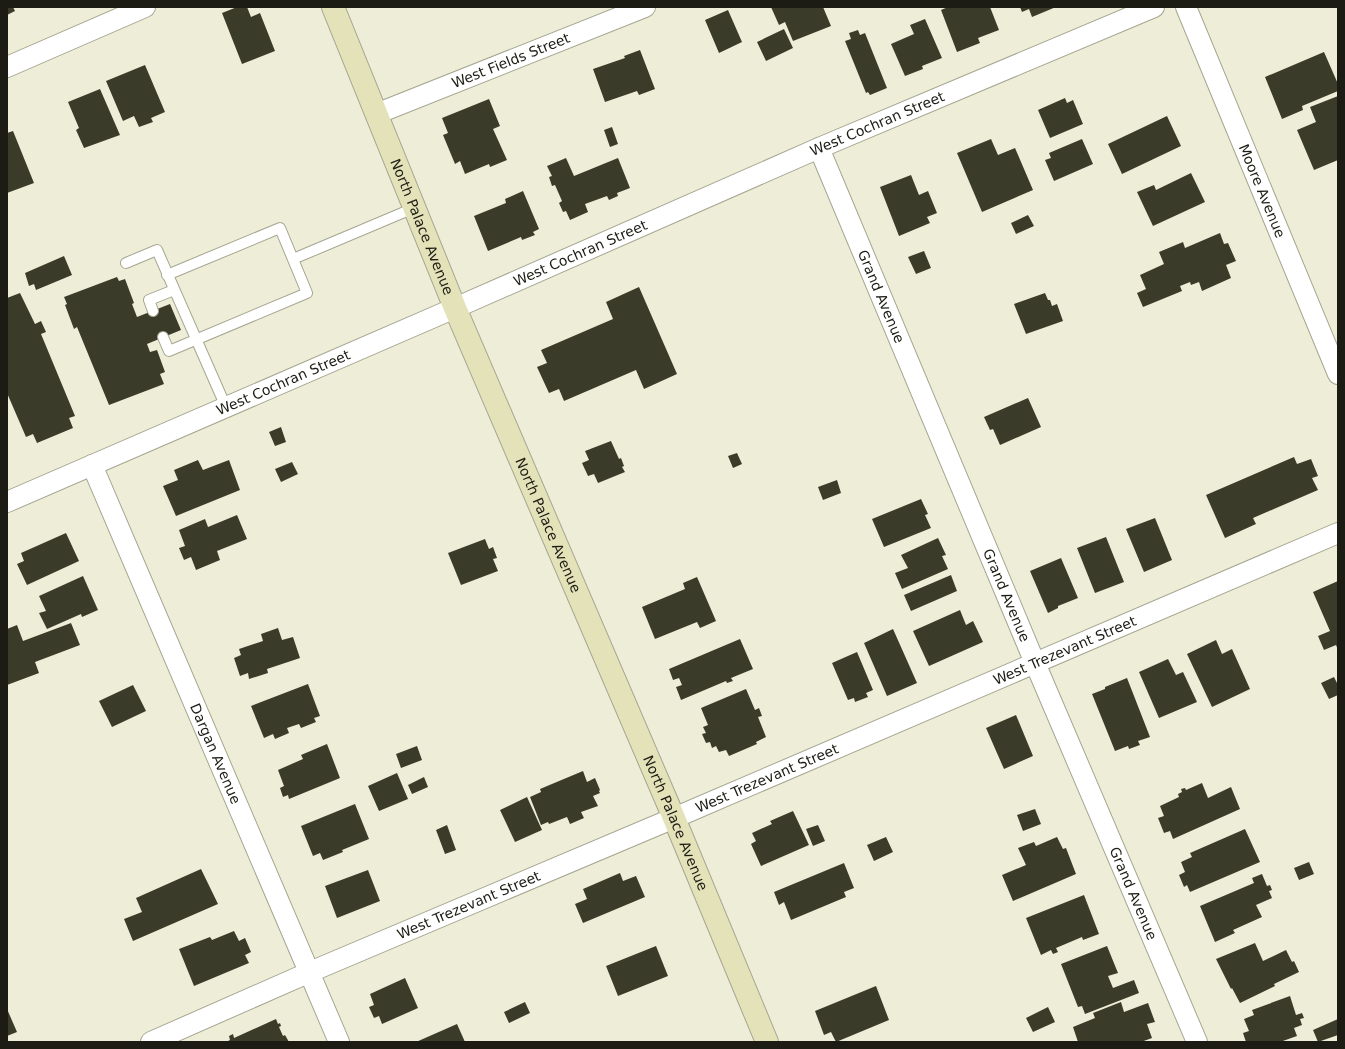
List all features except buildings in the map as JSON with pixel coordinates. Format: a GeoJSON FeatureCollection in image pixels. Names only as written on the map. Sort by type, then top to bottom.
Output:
{"type":"FeatureCollection","features":[{"type":"Feature","properties":{"kind":"street"},"geometry":{"type":"LineString","coordinates":[[7,67],[145,7]]}},
{"type":"Feature","properties":{"kind":"street","name":"North Palace Avenue"},"geometry":{"type":"LineString","coordinates":[[333,7],[455,308],[674,818],[767,1042]]}},
{"type":"Feature","properties":{"kind":"street","name":"West Fields Street"},"geometry":{"type":"LineString","coordinates":[[376,114],[645,7]]}},
{"type":"Feature","properties":{"kind":"street","name":"West Cochran Street"},"geometry":{"type":"LineString","coordinates":[[7,502],[455,308],[819,148],[1154,7]]}},
{"type":"Feature","properties":{"kind":"street","name":"Moore Avenue"},"geometry":{"type":"LineString","coordinates":[[1186,7],[1338,374]]}},
{"type":"Feature","properties":{"kind":"street","name":"Grand Avenue"},"geometry":{"type":"LineString","coordinates":[[819,148],[1035,663],[1197,1042]]}},
{"type":"Feature","properties":{"kind":"street","name":"Dargan Avenue"},"geometry":{"type":"LineString","coordinates":[[92,465],[340,1042]]}},
{"type":"Feature","properties":{"kind":"street","name":"West Trezevant Street"},"geometry":{"type":"LineString","coordinates":[[151,1042],[310,972],[674,818],[1338,533]]}},
{"type":"Feature","properties":{"kind":"lane"},"geometry":{"type":"LineString","coordinates":[[293,259],[414,208]]}},
{"type":"Feature","properties":{"kind":"lane"},"geometry":{"type":"LineString","coordinates":[[163,337],[169,351],[307,293],[280,228],[168,275]]}},
{"type":"Feature","properties":{"kind":"lane"},"geometry":{"type":"LineString","coordinates":[[126,263],[157,250],[226,407]]}},
{"type":"Feature","properties":{"kind":"lane"},"geometry":{"type":"LineString","coordinates":[[153,311],[149,300],[174,290]]}}]}
